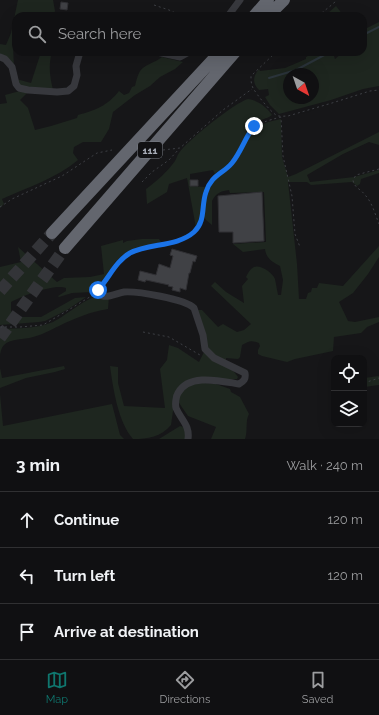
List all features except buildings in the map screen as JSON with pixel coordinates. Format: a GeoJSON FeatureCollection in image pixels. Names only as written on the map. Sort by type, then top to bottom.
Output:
{"type":"FeatureCollection","features":[{"type":"Feature","properties":{"kind":"highway"},"geometry":{"type":"LineString","coordinates":[[258,12],[268,0]]}},
{"type":"Feature","properties":{"kind":"highway"},"geometry":{"type":"LineString","coordinates":[[272,12],[284,0]]}},
{"type":"Feature","properties":{"kind":"highway","name":"111"},"geometry":{"type":"LineString","coordinates":[[52,233],[216,56]]}},
{"type":"Feature","properties":{"kind":"highway","name":"111"},"geometry":{"type":"LineString","coordinates":[[65,248],[231,56]]}},
{"type":"Feature","properties":{"kind":"street"},"geometry":{"type":"LineString","coordinates":[[231,12],[240,0]]}},
{"type":"Feature","properties":{"kind":"street"},"geometry":{"type":"LineString","coordinates":[[0,57],[5,59],[12,67],[16,84],[19,88],[57,92],[68,91],[74,86],[77,75],[76,66],[79,56]]}},
{"type":"Feature","properties":{"kind":"street"},"geometry":{"type":"LineString","coordinates":[[98,290],[99,294],[105,297],[126,292],[135,292],[190,304],[194,308],[203,335],[205,349],[214,358],[245,373],[246,377],[243,382],[239,384],[209,380],[190,382],[183,386],[177,395],[175,406],[187,425],[189,432],[188,439]]}},
{"type":"Feature","properties":{"kind":"path"},"geometry":{"type":"LineString","coordinates":[[322,12],[336,0]]}},
{"type":"Feature","properties":{"kind":"path"},"geometry":{"type":"LineString","coordinates":[[154,5],[172,12]]}},
{"type":"Feature","properties":{"kind":"path"},"geometry":{"type":"LineString","coordinates":[[272,56],[251,76],[251,82],[253,88],[276,114],[281,117]]}},
{"type":"Feature","properties":{"kind":"path"},"geometry":{"type":"LineString","coordinates":[[142,182],[152,172],[169,160],[180,148],[223,110],[253,88]]}},
{"type":"Feature","properties":{"kind":"path"},"geometry":{"type":"LineString","coordinates":[[0,327],[43,325],[89,298],[98,290],[124,257],[146,247],[179,240],[189,236],[202,222],[203,204],[206,190],[214,177],[231,164],[254,126],[267,120],[288,116],[332,104],[370,91],[379,90]]}},
{"type":"Feature","properties":{"kind":"path"},"geometry":{"type":"LineString","coordinates":[[281,117],[283,156],[292,196],[295,234],[300,247]]}},
{"type":"Feature","properties":{"kind":"path"},"geometry":{"type":"LineString","coordinates":[[164,150],[180,148]]}},
{"type":"Feature","properties":{"kind":"path"},"geometry":{"type":"LineString","coordinates":[[0,207],[12,199],[62,176],[97,153],[112,150]]}},
{"type":"Feature","properties":{"kind":"path"},"geometry":{"type":"LineString","coordinates":[[379,169],[356,175],[353,180],[354,185],[369,200],[379,224]]}},
{"type":"Feature","properties":{"kind":"path"},"geometry":{"type":"LineString","coordinates":[[143,332],[169,337],[200,355],[204,354],[205,349]]}},
{"type":"Feature","properties":{"kind":"path"},"geometry":{"type":"LineString","coordinates":[[367,382],[379,378]]}},
{"type":"Feature","properties":{"kind":"shaded area"},"geometry":{"type":"Polygon","coordinates":[[[18,0],[53,0],[55,11],[55,12],[15,12],[18,0]]]}},
{"type":"Feature","properties":{"kind":"shaded area"},"geometry":{"type":"Polygon","coordinates":[[[336,6],[341,12],[329,12],[336,6]]]}},
{"type":"Feature","properties":{"kind":"shaded area"},"geometry":{"type":"Polygon","coordinates":[[[379,22],[379,86],[363,89],[319,103],[319,68],[285,68],[306,59],[308,56],[334,56],[335,59],[338,56],[367,56],[367,28],[379,22]]]}},
{"type":"Feature","properties":{"kind":"shaded area"},"geometry":{"type":"Polygon","coordinates":[[[12,28],[12,56],[13,56],[14,67],[0,54],[0,44],[6,45],[12,28]]]}},
{"type":"Feature","properties":{"kind":"shaded area"},"geometry":{"type":"Polygon","coordinates":[[[40,56],[51,56],[50,71],[53,90],[21,87],[16,79],[31,83],[40,56]]]}},
{"type":"Feature","properties":{"kind":"shaded area"},"geometry":{"type":"Polygon","coordinates":[[[162,57],[183,62],[113,112],[109,129],[101,142],[83,142],[74,147],[73,153],[78,160],[51,178],[2,199],[4,204],[0,208],[0,104],[7,103],[5,95],[20,91],[28,92],[20,100],[28,108],[35,130],[77,118],[78,115],[106,104],[119,91],[124,95],[129,93],[132,87],[135,86],[141,70],[162,57]]]}},
{"type":"Feature","properties":{"kind":"shaded area"},"geometry":{"type":"Polygon","coordinates":[[[283,68],[283,104],[316,104],[279,114],[270,105],[265,97],[269,95],[268,89],[259,90],[255,85],[255,74],[259,69],[260,71],[283,68]]]}},
{"type":"Feature","properties":{"kind":"shaded area"},"geometry":{"type":"Polygon","coordinates":[[[248,99],[262,104],[272,115],[253,125],[233,159],[227,166],[215,174],[213,170],[190,174],[190,186],[205,187],[201,214],[196,228],[187,178],[169,184],[167,192],[147,204],[146,189],[169,169],[184,147],[222,114],[248,99]]]}},
{"type":"Feature","properties":{"kind":"shaded area"},"geometry":{"type":"Polygon","coordinates":[[[281,119],[282,157],[288,177],[379,132],[379,145],[369,142],[343,154],[307,175],[310,182],[354,177],[379,170],[379,173],[361,179],[360,184],[357,186],[352,182],[311,185],[307,182],[288,182],[297,264],[299,299],[306,299],[312,288],[317,288],[319,283],[343,286],[379,246],[379,257],[368,274],[353,293],[339,302],[348,321],[355,322],[379,317],[379,322],[367,327],[361,333],[334,337],[333,351],[287,362],[258,354],[260,346],[259,343],[250,341],[242,345],[240,357],[238,359],[226,358],[226,361],[238,377],[237,379],[228,381],[188,380],[176,390],[171,425],[159,435],[133,439],[128,432],[120,414],[110,366],[118,367],[118,383],[124,406],[165,408],[160,369],[167,360],[169,345],[178,348],[199,362],[204,352],[197,310],[202,310],[218,327],[223,324],[237,332],[244,330],[251,324],[211,286],[215,282],[226,292],[244,303],[242,286],[248,279],[246,277],[250,270],[257,266],[272,274],[275,279],[278,295],[281,295],[283,280],[280,266],[270,259],[265,249],[243,252],[233,244],[266,242],[264,192],[230,193],[229,190],[219,193],[212,201],[212,225],[204,217],[204,208],[206,197],[214,180],[232,166],[255,128],[268,122],[281,119]]]}},
{"type":"Feature","properties":{"kind":"shaded area"},"geometry":{"type":"Polygon","coordinates":[[[142,239],[159,239],[161,242],[132,250],[115,262],[109,273],[92,292],[72,293],[59,297],[58,296],[66,291],[66,288],[54,287],[30,294],[11,302],[11,311],[18,317],[41,317],[75,298],[86,297],[67,310],[45,321],[0,325],[0,267],[21,262],[18,247],[57,282],[64,278],[90,277],[104,274],[101,246],[123,240],[123,243],[142,239]]]}},
{"type":"Feature","properties":{"kind":"shaded area"},"geometry":{"type":"Polygon","coordinates":[[[99,296],[109,296],[108,309],[71,320],[36,336],[10,341],[3,346],[0,357],[0,329],[27,328],[53,322],[88,300],[99,296]]]}},
{"type":"Feature","properties":{"kind":"shaded area"},"geometry":{"type":"Polygon","coordinates":[[[64,366],[65,369],[26,378],[0,388],[0,368],[2,378],[64,366]]]}},
{"type":"Feature","properties":{"kind":"shaded area"},"geometry":{"type":"Polygon","coordinates":[[[379,376],[379,385],[367,387],[367,378],[379,376]]]}},
{"type":"Feature","properties":{"kind":"shaded area"},"geometry":{"type":"Polygon","coordinates":[[[193,382],[216,384],[230,389],[231,392],[240,397],[249,414],[245,439],[211,439],[216,427],[188,416],[177,400],[178,393],[193,382]]]}},
{"type":"Feature","properties":{"kind":"shaded area"},"geometry":{"type":"Polygon","coordinates":[[[0,394],[3,426],[112,404],[120,435],[124,439],[0,439],[0,394]]]}},
{"type":"Feature","properties":{"kind":"shaded area"},"geometry":{"type":"Polygon","coordinates":[[[180,426],[187,428],[187,439],[159,439],[180,426]]]}},
{"type":"Feature","properties":{"kind":"waterway"},"geometry":{"type":"LineString","coordinates":[[367,33],[379,27]]}},
{"type":"Feature","properties":{"kind":"waterway"},"geometry":{"type":"LineString","coordinates":[[269,78],[296,70],[322,56]]}},
{"type":"Feature","properties":{"kind":"tunnel"},"geometry":{"type":"LineString","coordinates":[[0,291],[52,233]]}},
{"type":"Feature","properties":{"kind":"tunnel"},"geometry":{"type":"LineString","coordinates":[[0,338],[65,248]]}},
{"type":"Feature","properties":{"kind":"route"},"geometry":{"type":"LineString","coordinates":[[98,290],[124,257],[146,247],[179,240],[189,236],[196,230],[202,222],[204,198],[209,184],[214,177],[231,164],[254,126]]}}]}
